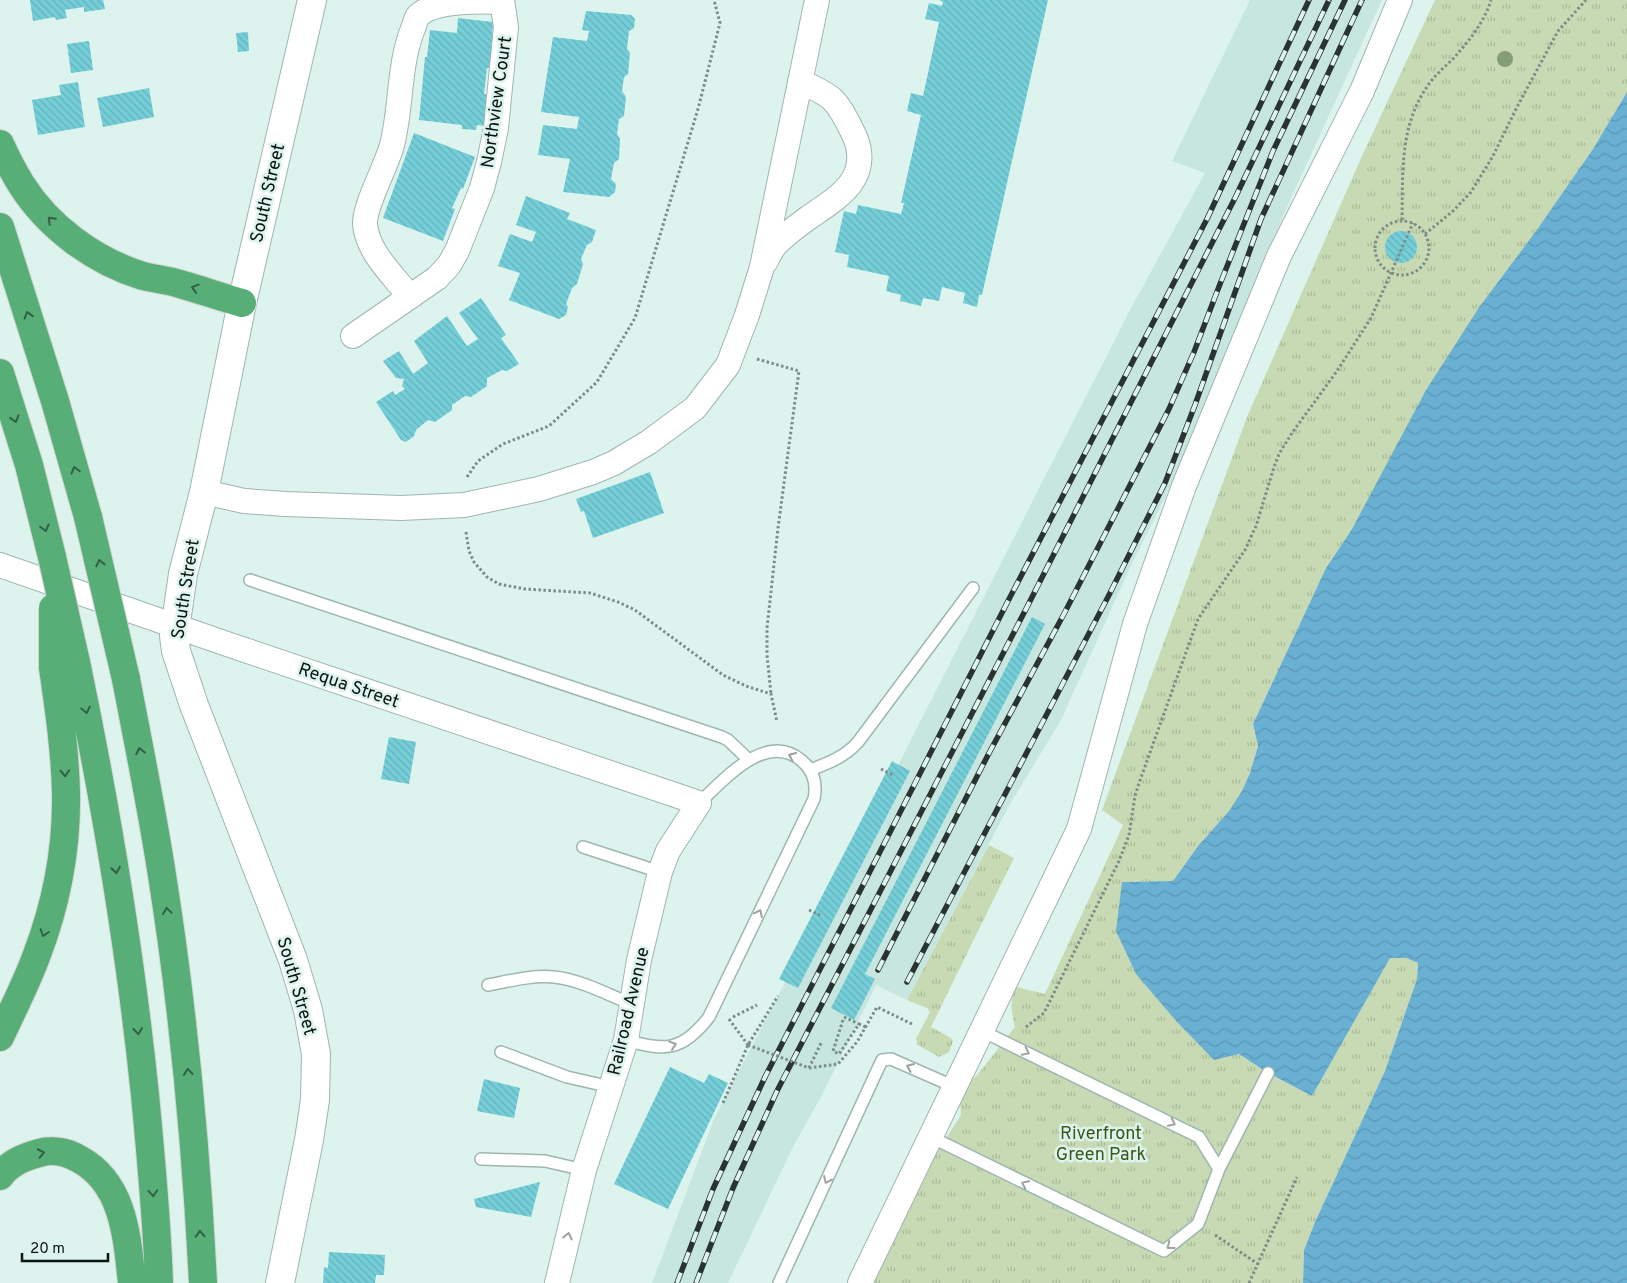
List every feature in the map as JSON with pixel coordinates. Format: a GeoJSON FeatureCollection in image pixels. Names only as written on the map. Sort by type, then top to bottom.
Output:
{"type":"FeatureCollection","features":[{"type":"Feature","properties":{"kind":"highway"},"geometry":{"type":"LineString","coordinates":[[0,144],[20,184],[31,199],[51,221],[72,239],[96,255],[144,276],[179,283],[242,303]]}},
{"type":"Feature","properties":{"kind":"highway"},"geometry":{"type":"LineString","coordinates":[[0,227],[55,401],[88,517],[126,679],[145,775],[176,971],[188,1076],[197,1179],[203,1283]]}},
{"type":"Feature","properties":{"kind":"highway"},"geometry":{"type":"LineString","coordinates":[[0,373],[28,465],[52,557],[65,659],[106,813],[131,970],[147,1120],[159,1283]]}},
{"type":"Feature","properties":{"kind":"highway"},"geometry":{"type":"LineString","coordinates":[[0,1037],[36,957],[51,913],[60,872],[66,794],[64,749],[53,668],[65,659]]}},
{"type":"Feature","properties":{"kind":"highway"},"geometry":{"type":"LineString","coordinates":[[0,1176],[23,1158],[46,1151],[70,1154],[92,1166],[109,1185],[120,1210],[128,1239],[132,1283]]}},
{"type":"Feature","properties":{"kind":"street","name":"South Street"},"geometry":{"type":"LineString","coordinates":[[280,1283],[310,1132],[315,1100],[316,1054],[308,1010],[293,960],[186,682],[176,651],[174,636],[183,574],[204,492],[242,303],[312,0]]}},
{"type":"Feature","properties":{"kind":"street"},"geometry":{"type":"LineString","coordinates":[[204,492],[244,501],[285,504],[401,508],[464,505],[539,489],[593,472],[614,463],[650,442],[695,408],[728,365],[748,315],[762,267],[817,0]]}},
{"type":"Feature","properties":{"kind":"street"},"geometry":{"type":"LineString","coordinates":[[860,1283],[1079,829],[1135,624],[1184,486],[1279,256],[1362,91],[1400,0]]}},
{"type":"Feature","properties":{"kind":"street","name":"Northview Court"},"geometry":{"type":"LineString","coordinates":[[354,336],[410,297],[437,278],[449,265],[464,235],[482,188],[496,128],[505,52],[506,27],[502,1],[452,2],[432,7],[418,15],[409,37],[402,68],[392,146],[369,206],[365,222],[370,243],[410,297]]}},
{"type":"Feature","properties":{"kind":"street"},"geometry":{"type":"LineString","coordinates":[[762,267],[776,244],[792,229],[827,206],[849,187],[857,169],[860,156],[857,143],[843,114],[833,100],[800,81]]}},
{"type":"Feature","properties":{"kind":"street","name":"Requa Street"},"geometry":{"type":"LineString","coordinates":[[0,565],[175,627],[699,802]]}},
{"type":"Feature","properties":{"kind":"street","name":"Railroad Avenue"},"geometry":{"type":"LineString","coordinates":[[557,1283],[584,1170],[626,1040],[639,960],[660,872],[668,851],[699,802]]}},
{"type":"Feature","properties":{"kind":"lane"},"geometry":{"type":"LineString","coordinates":[[250,580],[722,736],[749,760]]}},
{"type":"Feature","properties":{"kind":"lane"},"geometry":{"type":"LineString","coordinates":[[810,770],[850,751],[973,588]]}},
{"type":"Feature","properties":{"kind":"lane"},"geometry":{"type":"LineString","coordinates":[[626,1040],[658,1048],[669,1047],[692,1036],[709,1017],[814,799],[815,781],[810,770],[798,758],[779,751],[771,751],[762,753],[743,764],[699,802]]}},
{"type":"Feature","properties":{"kind":"lane"},"geometry":{"type":"LineString","coordinates":[[583,847],[660,872]]}},
{"type":"Feature","properties":{"kind":"lane"},"geometry":{"type":"LineString","coordinates":[[488,985],[528,978],[554,977],[588,986],[632,1004]]}},
{"type":"Feature","properties":{"kind":"lane"},"geometry":{"type":"LineString","coordinates":[[982,1031],[1199,1137],[1219,1170]]}},
{"type":"Feature","properties":{"kind":"lane"},"geometry":{"type":"LineString","coordinates":[[501,1052],[567,1077],[610,1087]]}},
{"type":"Feature","properties":{"kind":"lane"},"geometry":{"type":"LineString","coordinates":[[779,1283],[882,1060],[891,1059],[955,1087]]}},
{"type":"Feature","properties":{"kind":"lane"},"geometry":{"type":"LineString","coordinates":[[931,1137],[1164,1251],[1198,1224],[1219,1170],[1268,1073]]}},
{"type":"Feature","properties":{"kind":"lane"},"geometry":{"type":"LineString","coordinates":[[481,1159],[545,1161],[584,1170]]}},
{"type":"Feature","properties":{"kind":"path"},"geometry":{"type":"LineString","coordinates":[[714,0],[720,23],[698,109],[635,318],[597,382],[549,426],[503,444],[478,461],[462,486],[469,552],[481,571],[500,584],[525,590],[590,593],[618,602],[635,610],[724,675],[746,686],[771,694]]}},
{"type":"Feature","properties":{"kind":"path"},"geometry":{"type":"LineString","coordinates":[[1402,220],[1405,138],[1415,108],[1432,80],[1459,53],[1471,37],[1482,20],[1491,0]]}},
{"type":"Feature","properties":{"kind":"path"},"geometry":{"type":"LineString","coordinates":[[1425,234],[1453,211],[1471,192],[1493,156],[1558,31],[1586,0]]}},
{"type":"Feature","properties":{"kind":"path"},"geometry":{"type":"LineString","coordinates":[[1402,220],[1413,223],[1419,226],[1425,234],[1429,244],[1428,256],[1422,266],[1413,273],[1402,275],[1391,272],[1382,266],[1376,258],[1374,247],[1376,237],[1382,228],[1391,222],[1402,220]]}},
{"type":"Feature","properties":{"kind":"path"},"geometry":{"type":"LineString","coordinates":[[1026,1027],[1044,1013],[1119,861],[1129,835],[1138,783],[1198,619],[1245,550],[1256,526],[1274,467],[1292,433],[1355,345],[1371,318],[1413,223]]}},
{"type":"Feature","properties":{"kind":"path"},"geometry":{"type":"LineString","coordinates":[[733,352],[800,371],[778,528],[767,628],[767,655],[771,694],[777,722]]}},
{"type":"Feature","properties":{"kind":"path"},"geometry":{"type":"LineString","coordinates":[[881,769],[893,776]]}},
{"type":"Feature","properties":{"kind":"path"},"geometry":{"type":"LineString","coordinates":[[809,910],[820,915]]}},
{"type":"Feature","properties":{"kind":"path"},"geometry":{"type":"LineString","coordinates":[[723,1103],[748,1045],[778,996]]}},
{"type":"Feature","properties":{"kind":"path"},"geometry":{"type":"LineString","coordinates":[[729,1019],[757,1005]]}},
{"type":"Feature","properties":{"kind":"path"},"geometry":{"type":"LineString","coordinates":[[725,1012],[748,1045],[809,1068],[838,1064],[857,1042],[877,1007],[914,1025]]}},
{"type":"Feature","properties":{"kind":"path"},"geometry":{"type":"LineString","coordinates":[[859,1024],[839,1054],[833,1051],[844,1018],[859,1024],[866,1027]]}},
{"type":"Feature","properties":{"kind":"path"},"geometry":{"type":"LineString","coordinates":[[809,1068],[822,1041]]}},
{"type":"Feature","properties":{"kind":"path"},"geometry":{"type":"LineString","coordinates":[[1249,1283],[1297,1177]]}},
{"type":"Feature","properties":{"kind":"path"},"geometry":{"type":"LineString","coordinates":[[1198,1224],[1258,1264]]}},
{"type":"Feature","properties":{"kind":"shaded area"},"geometry":{"type":"Polygon","coordinates":[[[1250,0],[1382,0],[1286,209],[1206,406],[1173,481],[1130,568],[1060,722],[1010,804],[907,1000],[876,985],[822,1095],[793,1147],[728,1283],[652,1283],[714,1119],[892,777],[1131,308],[1205,173],[1172,161],[1250,0]]]}},
{"type":"Feature","properties":{"kind":"green space","name":"Riverfront Green Park"},"geometry":{"type":"Polygon","coordinates":[[[1435,0],[1627,0],[1627,92],[1593,149],[1536,231],[1480,306],[1352,529],[1326,568],[1253,724],[1258,746],[1243,791],[1229,811],[1198,846],[1173,881],[1123,882],[1239,1054],[1268,1073],[1312,1096],[1390,957],[1406,958],[1418,963],[1417,979],[1385,1071],[1315,1222],[1304,1250],[1303,1283],[869,1283],[919,1181],[961,1115],[960,1099],[966,1086],[978,1074],[1015,1027],[1012,1006],[1014,992],[1017,987],[1045,994],[1123,825],[1102,810],[1247,417],[1362,156],[1435,0]]]}},
{"type":"Feature","properties":{"kind":"green space"},"geometry":{"type":"Polygon","coordinates":[[[989,845],[1014,858],[931,1027],[953,1041],[949,1052],[939,1057],[918,1045],[916,1039],[930,1012],[927,1008],[907,1000],[989,845]]]}},
{"type":"Feature","properties":{"kind":"water"},"geometry":{"type":"Polygon","coordinates":[[[1627,92],[1627,1283],[1303,1283],[1304,1250],[1315,1222],[1385,1071],[1417,979],[1418,963],[1406,958],[1390,958],[1312,1096],[1268,1073],[1239,1054],[1214,1060],[1177,1022],[1136,974],[1116,931],[1122,882],[1173,881],[1198,846],[1229,811],[1242,791],[1250,773],[1258,746],[1253,724],[1326,568],[1352,529],[1426,390],[1480,306],[1536,231],[1593,149],[1627,92]]]}},
{"type":"Feature","properties":{"kind":"building"},"geometry":{"type":"Polygon","coordinates":[[[30,0],[103,0],[105,9],[84,12],[84,7],[65,10],[67,18],[56,20],[55,17],[33,21],[30,0]]]}},
{"type":"Feature","properties":{"kind":"building"},"geometry":{"type":"Polygon","coordinates":[[[939,0],[1048,0],[982,295],[979,295],[977,307],[963,303],[965,293],[942,287],[939,301],[923,298],[921,306],[900,301],[901,295],[886,291],[889,276],[847,267],[849,255],[835,252],[844,211],[856,214],[858,205],[901,214],[904,203],[901,203],[921,115],[907,111],[911,93],[923,96],[939,22],[925,19],[929,3],[942,6],[943,2],[939,0]]]}},
{"type":"Feature","properties":{"kind":"building"},"geometry":{"type":"Polygon","coordinates":[[[586,11],[631,15],[635,19],[634,28],[629,31],[627,49],[630,53],[628,74],[624,77],[622,91],[626,97],[624,116],[619,119],[617,134],[620,139],[619,159],[614,163],[611,179],[616,184],[615,192],[609,197],[563,192],[570,159],[538,155],[543,125],[577,129],[579,117],[541,112],[553,37],[587,41],[589,31],[582,30],[586,11]]]}},
{"type":"Feature","properties":{"kind":"building"},"geometry":{"type":"Polygon","coordinates":[[[458,18],[493,22],[490,68],[487,68],[484,94],[488,95],[485,126],[477,125],[476,130],[462,129],[462,125],[419,120],[425,57],[427,57],[430,30],[457,33],[458,18]]]}},
{"type":"Feature","properties":{"kind":"building"},"geometry":{"type":"Polygon","coordinates":[[[248,32],[249,51],[238,52],[236,33],[248,32]]]}},
{"type":"Feature","properties":{"kind":"building"},"geometry":{"type":"Polygon","coordinates":[[[89,41],[93,70],[71,73],[67,44],[89,41]]]}},
{"type":"Feature","properties":{"kind":"building"},"geometry":{"type":"Polygon","coordinates":[[[78,82],[85,127],[38,135],[32,100],[61,95],[59,85],[78,82]]]}},
{"type":"Feature","properties":{"kind":"building"},"geometry":{"type":"Polygon","coordinates":[[[149,88],[154,117],[103,127],[97,98],[149,88]]]}},
{"type":"Feature","properties":{"kind":"building"},"geometry":{"type":"Polygon","coordinates":[[[414,133],[475,157],[463,189],[461,188],[452,208],[455,209],[443,241],[383,218],[414,133]]]}},
{"type":"Feature","properties":{"kind":"building"},"geometry":{"type":"Polygon","coordinates":[[[526,196],[570,213],[567,219],[596,230],[592,242],[587,245],[581,259],[583,264],[577,284],[572,288],[566,304],[568,307],[566,315],[559,319],[509,300],[520,273],[498,266],[510,234],[532,242],[536,232],[516,225],[526,196]]]}},
{"type":"Feature","properties":{"kind":"building"},"geometry":{"type":"Polygon","coordinates":[[[1401,231],[1407,232],[1412,236],[1416,241],[1416,253],[1412,258],[1407,262],[1401,263],[1395,262],[1390,258],[1386,253],[1385,247],[1386,241],[1390,236],[1395,232],[1401,231]]]}},
{"type":"Feature","properties":{"kind":"building"},"geometry":{"type":"Polygon","coordinates":[[[481,298],[506,335],[501,338],[519,364],[507,371],[502,370],[487,378],[487,386],[471,397],[465,396],[452,405],[452,410],[435,422],[428,420],[406,442],[401,440],[376,402],[393,391],[395,395],[405,389],[402,386],[404,379],[396,378],[383,361],[399,351],[413,374],[428,363],[414,341],[447,316],[467,346],[478,339],[459,313],[481,298]]]}},
{"type":"Feature","properties":{"kind":"building"},"geometry":{"type":"Polygon","coordinates":[[[650,472],[664,513],[593,538],[584,511],[581,512],[576,499],[650,472]]]}},
{"type":"Feature","properties":{"kind":"building"},"geometry":{"type":"Polygon","coordinates":[[[1032,617],[1045,624],[865,974],[875,979],[854,1020],[831,1008],[1032,617]]]}},
{"type":"Feature","properties":{"kind":"building"},"geometry":{"type":"Polygon","coordinates":[[[389,737],[416,742],[409,784],[381,779],[389,737]]]}},
{"type":"Feature","properties":{"kind":"building"},"geometry":{"type":"Polygon","coordinates":[[[892,761],[910,771],[798,988],[779,979],[892,761]]]}},
{"type":"Feature","properties":{"kind":"building"},"geometry":{"type":"Polygon","coordinates":[[[670,1067],[704,1083],[709,1074],[728,1083],[668,1209],[614,1184],[670,1067]]]}},
{"type":"Feature","properties":{"kind":"building"},"geometry":{"type":"Polygon","coordinates":[[[484,1079],[520,1088],[514,1118],[477,1111],[484,1079]]]}},
{"type":"Feature","properties":{"kind":"building"},"geometry":{"type":"Polygon","coordinates":[[[540,1182],[531,1217],[476,1207],[474,1199],[540,1182]]]}},
{"type":"Feature","properties":{"kind":"building"},"geometry":{"type":"Polygon","coordinates":[[[329,1252],[385,1255],[384,1275],[376,1275],[375,1283],[323,1283],[324,1267],[328,1268],[329,1252]]]}},
{"type":"Feature","properties":{"kind":"railway"},"geometry":{"type":"LineString","coordinates":[[677,1283],[713,1189],[765,1077],[1007,603],[1207,219],[1309,0]]}},
{"type":"Feature","properties":{"kind":"railway"},"geometry":{"type":"LineString","coordinates":[[696,1283],[733,1188],[777,1091],[1026,609],[1236,196],[1329,0]]}},
{"type":"Feature","properties":{"kind":"railway"},"geometry":{"type":"LineString","coordinates":[[878,970],[1169,409],[1194,352],[1273,151],[1345,0]]}},
{"type":"Feature","properties":{"kind":"railway"},"geometry":{"type":"LineString","coordinates":[[907,982],[1109,595],[1165,483],[1195,405],[1261,219],[1362,0]]}}]}
